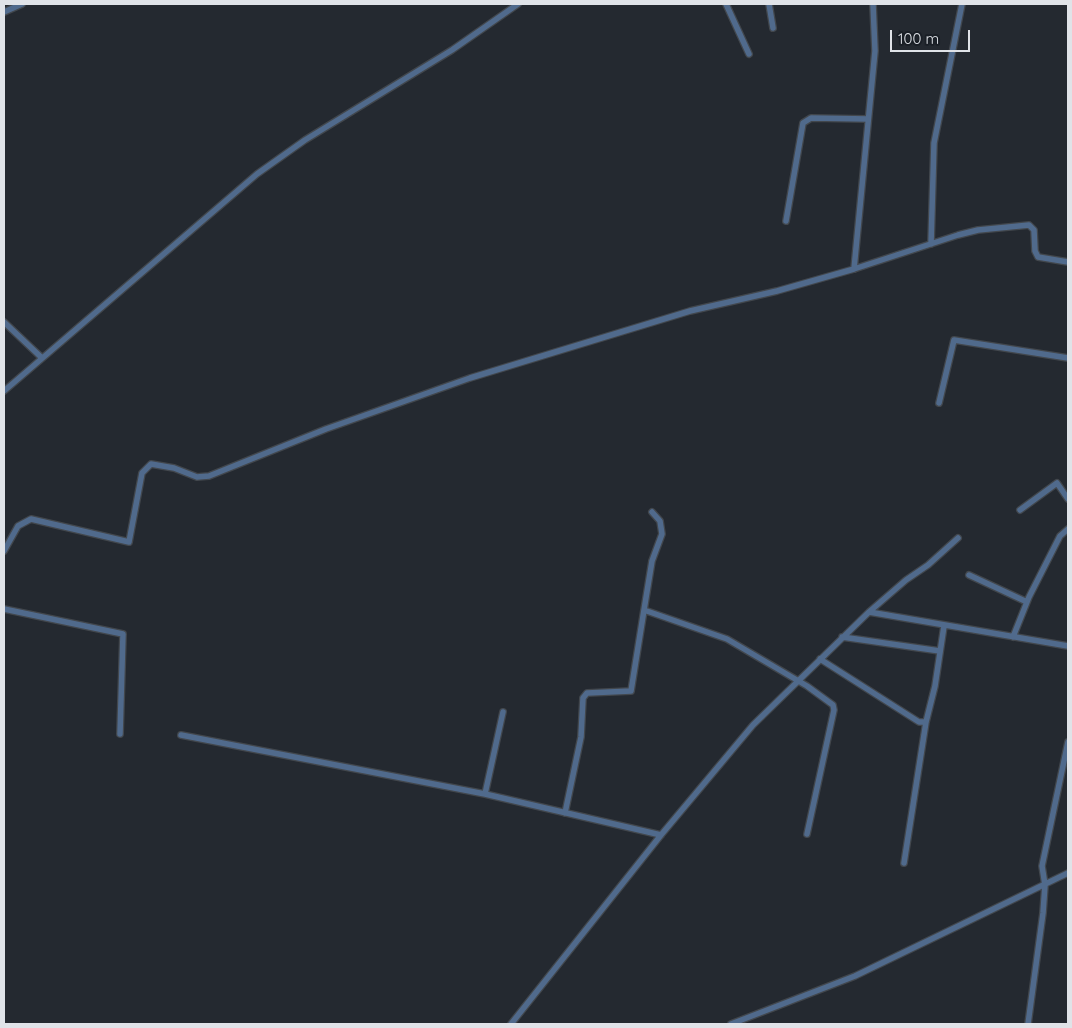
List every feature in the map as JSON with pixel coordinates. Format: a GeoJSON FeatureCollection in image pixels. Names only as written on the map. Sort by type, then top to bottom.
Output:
{"type":"FeatureCollection","features":[{"type":"Feature","properties":{"kind":"street"},"geometry":{"type":"LineString","coordinates":[[4,12],[22,4]]}},
{"type":"Feature","properties":{"kind":"street"},"geometry":{"type":"LineString","coordinates":[[4,391],[257,174],[305,140],[452,50],[518,4]]}},
{"type":"Feature","properties":{"kind":"street"},"geometry":{"type":"LineString","coordinates":[[726,4],[749,54]]}},
{"type":"Feature","properties":{"kind":"street"},"geometry":{"type":"LineString","coordinates":[[769,4],[773,28]]}},
{"type":"Feature","properties":{"kind":"street"},"geometry":{"type":"LineString","coordinates":[[854,269],[875,51],[873,4]]}},
{"type":"Feature","properties":{"kind":"street"},"geometry":{"type":"LineString","coordinates":[[932,244],[934,143],[962,4]]}},
{"type":"Feature","properties":{"kind":"street"},"geometry":{"type":"LineString","coordinates":[[786,221],[803,122],[811,118],[868,119]]}},
{"type":"Feature","properties":{"kind":"street"},"geometry":{"type":"LineString","coordinates":[[4,551],[18,526],[31,519],[129,542],[142,473],[151,464],[174,468],[197,477],[209,476],[344,423],[470,378],[690,311],[777,291],[978,230],[1029,225],[1034,230],[1035,251],[1038,257],[1068,262]]}},
{"type":"Feature","properties":{"kind":"street"},"geometry":{"type":"LineString","coordinates":[[4,322],[42,358]]}},
{"type":"Feature","properties":{"kind":"street"},"geometry":{"type":"LineString","coordinates":[[939,403],[954,340],[1068,358]]}},
{"type":"Feature","properties":{"kind":"street"},"geometry":{"type":"LineString","coordinates":[[1020,510],[1057,483],[1068,499]]}},
{"type":"Feature","properties":{"kind":"street"},"geometry":{"type":"LineString","coordinates":[[566,813],[581,737],[583,698],[587,693],[631,691],[652,561],[662,534],[660,521],[652,512]]}},
{"type":"Feature","properties":{"kind":"street"},"geometry":{"type":"LineString","coordinates":[[1013,637],[1027,602],[1060,536],[1068,529]]}},
{"type":"Feature","properties":{"kind":"street"},"geometry":{"type":"LineString","coordinates":[[511,1024],[661,835],[753,725],[797,680],[869,612],[906,580],[928,565],[958,538]]}},
{"type":"Feature","properties":{"kind":"street"},"geometry":{"type":"LineString","coordinates":[[969,575],[1027,602]]}},
{"type":"Feature","properties":{"kind":"street"},"geometry":{"type":"LineString","coordinates":[[4,609],[123,634],[120,734]]}},
{"type":"Feature","properties":{"kind":"street"},"geometry":{"type":"LineString","coordinates":[[644,610],[727,639],[797,680],[832,704],[834,709],[807,834]]}},
{"type":"Feature","properties":{"kind":"street"},"geometry":{"type":"LineString","coordinates":[[869,612],[1068,646]]}},
{"type":"Feature","properties":{"kind":"street"},"geometry":{"type":"LineString","coordinates":[[904,863],[926,722],[944,626]]}},
{"type":"Feature","properties":{"kind":"street"},"geometry":{"type":"LineString","coordinates":[[842,637],[940,651]]}},
{"type":"Feature","properties":{"kind":"street"},"geometry":{"type":"LineString","coordinates":[[820,659],[919,722],[926,722]]}},
{"type":"Feature","properties":{"kind":"street"},"geometry":{"type":"LineString","coordinates":[[485,794],[504,712]]}},
{"type":"Feature","properties":{"kind":"street"},"geometry":{"type":"LineString","coordinates":[[181,735],[520,800],[566,813],[661,835]]}},
{"type":"Feature","properties":{"kind":"street"},"geometry":{"type":"LineString","coordinates":[[1028,1024],[1045,885],[1042,866],[1068,742]]}},
{"type":"Feature","properties":{"kind":"street"},"geometry":{"type":"LineString","coordinates":[[731,1024],[855,976],[1068,873]]}}]}
